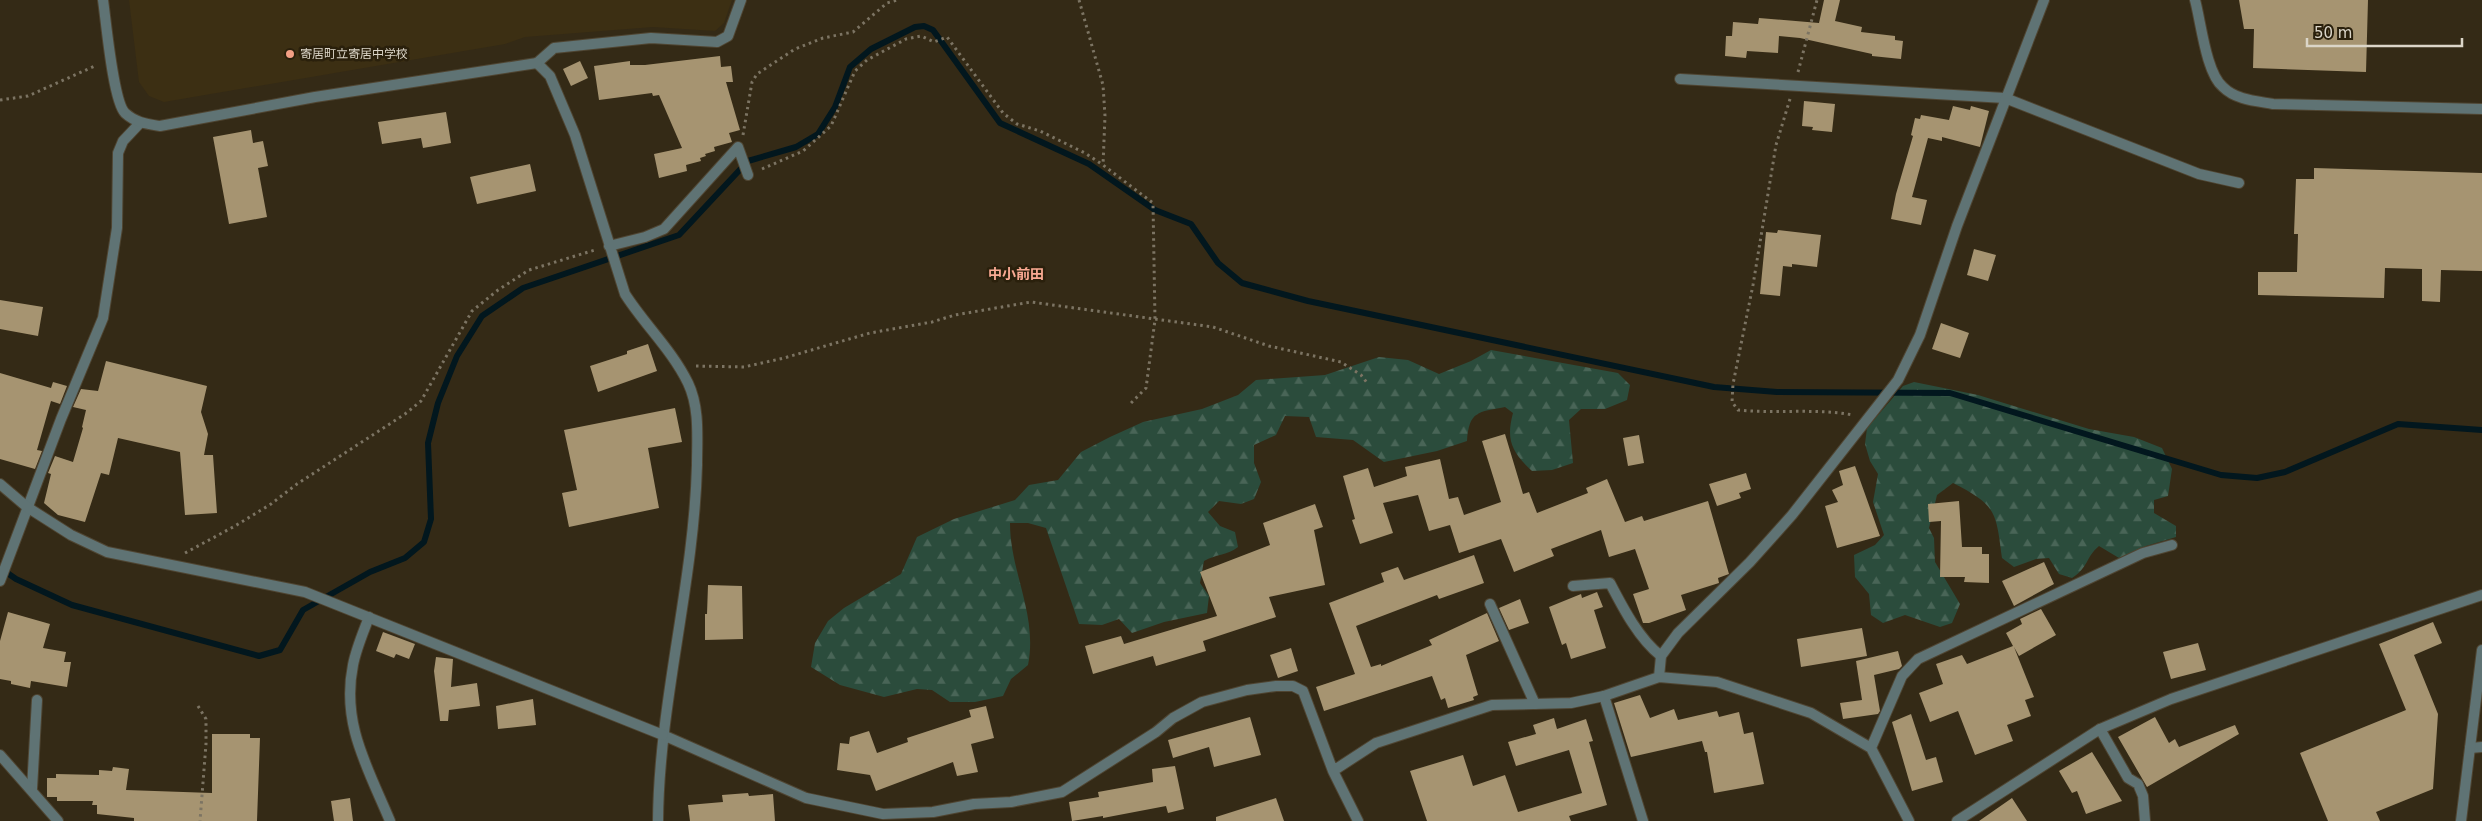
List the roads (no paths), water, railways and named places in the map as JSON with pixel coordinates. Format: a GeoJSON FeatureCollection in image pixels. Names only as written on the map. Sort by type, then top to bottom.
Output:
{"type":"FeatureCollection","features":[{"type":"Feature","properties":{"kind":"street"},"geometry":{"type":"LineString","coordinates":[[103,0],[117,94],[124,112],[140,123],[160,126],[315,97],[536,63],[554,48],[651,38],[718,42],[728,36],[741,0]]}},
{"type":"Feature","properties":{"kind":"street"},"geometry":{"type":"LineString","coordinates":[[1659,677],[1661,656],[1678,633],[1750,562],[1792,515],[1898,380],[1920,334],[1957,226],[2044,0]]}},
{"type":"Feature","properties":{"kind":"street"},"geometry":{"type":"LineString","coordinates":[[2195,0],[2213,73],[2222,87],[2243,99],[2273,104],[2482,109]]}},
{"type":"Feature","properties":{"kind":"street"},"geometry":{"type":"LineString","coordinates":[[536,63],[550,76],[575,135],[625,294],[689,384],[698,421],[696,514],[658,774],[658,821]]}},
{"type":"Feature","properties":{"kind":"street"},"geometry":{"type":"LineString","coordinates":[[1680,79],[1794,84],[2005,98],[2199,174],[2239,183]]}},
{"type":"Feature","properties":{"kind":"street"},"geometry":{"type":"LineString","coordinates":[[0,580],[27,507],[103,318],[117,228],[118,153],[123,141],[140,123]]}},
{"type":"Feature","properties":{"kind":"street"},"geometry":{"type":"LineString","coordinates":[[609,246],[645,237],[664,229],[738,147],[748,175]]}},
{"type":"Feature","properties":{"kind":"street"},"geometry":{"type":"LineString","coordinates":[[0,484],[27,507],[71,536],[106,552],[305,592],[663,736],[806,798],[884,814],[933,812],[974,804],[1011,802],[1062,792],[1156,732],[1173,718],[1202,702],[1247,690],[1293,686],[1303,691],[1333,771],[1358,821]]}},
{"type":"Feature","properties":{"kind":"street"},"geometry":{"type":"LineString","coordinates":[[1871,748],[1902,676],[1918,659],[2143,553],[2172,546]]}},
{"type":"Feature","properties":{"kind":"street"},"geometry":{"type":"LineString","coordinates":[[1573,586],[1610,583],[1622,606],[1650,648],[1661,656]]}},
{"type":"Feature","properties":{"kind":"street"},"geometry":{"type":"LineString","coordinates":[[1957,821],[2100,730],[2171,699],[2482,595]]}},
{"type":"Feature","properties":{"kind":"street"},"geometry":{"type":"LineString","coordinates":[[1490,604],[1535,704]]}},
{"type":"Feature","properties":{"kind":"street"},"geometry":{"type":"LineString","coordinates":[[368,617],[353,664],[350,708],[354,736],[390,821]]}},
{"type":"Feature","properties":{"kind":"street"},"geometry":{"type":"LineString","coordinates":[[2461,821],[2482,652]]}},
{"type":"Feature","properties":{"kind":"street"},"geometry":{"type":"LineString","coordinates":[[1333,771],[1376,743],[1423,726],[1492,705],[1571,703],[1604,696],[1659,677],[1717,682],[1810,713],[1871,748],[1910,821]]}},
{"type":"Feature","properties":{"kind":"street"},"geometry":{"type":"LineString","coordinates":[[1604,696],[1643,821]]}},
{"type":"Feature","properties":{"kind":"street"},"geometry":{"type":"LineString","coordinates":[[32,789],[37,700]]}},
{"type":"Feature","properties":{"kind":"street"},"geometry":{"type":"LineString","coordinates":[[2100,730],[2128,778],[2138,784],[2143,796],[2145,821]]}},
{"type":"Feature","properties":{"kind":"street"},"geometry":{"type":"LineString","coordinates":[[2470,748],[2482,747]]}},
{"type":"Feature","properties":{"kind":"street"},"geometry":{"type":"LineString","coordinates":[[0,755],[32,789],[58,821]]}},
{"type":"Feature","properties":{"kind":"waterway"},"geometry":{"type":"LineString","coordinates":[[3,570],[16,579],[72,605],[259,656],[280,650],[303,610],[370,572],[405,558],[424,542],[431,519],[428,443],[438,403],[457,356],[482,316],[523,288],[679,235],[748,161],[796,147],[818,134],[835,107],[850,67],[871,49],[915,27],[924,26],[933,30],[1000,123],[1089,164],[1155,210],[1191,224],[1218,263],[1242,283],[1308,301],[1714,387],[1777,392],[1950,393],[2221,475],[2257,478],[2285,472],[2398,424],[2482,430]]}},
{"type":"Feature","properties":{"kind":"place","name":"寄居町立寄居中学校"},"geometry":{"type":"Point","coordinates":[290,54]}},
{"type":"Feature","properties":{"kind":"district","name":"中小前田"},"geometry":{"type":"Point","coordinates":[1016,274]}}]}
